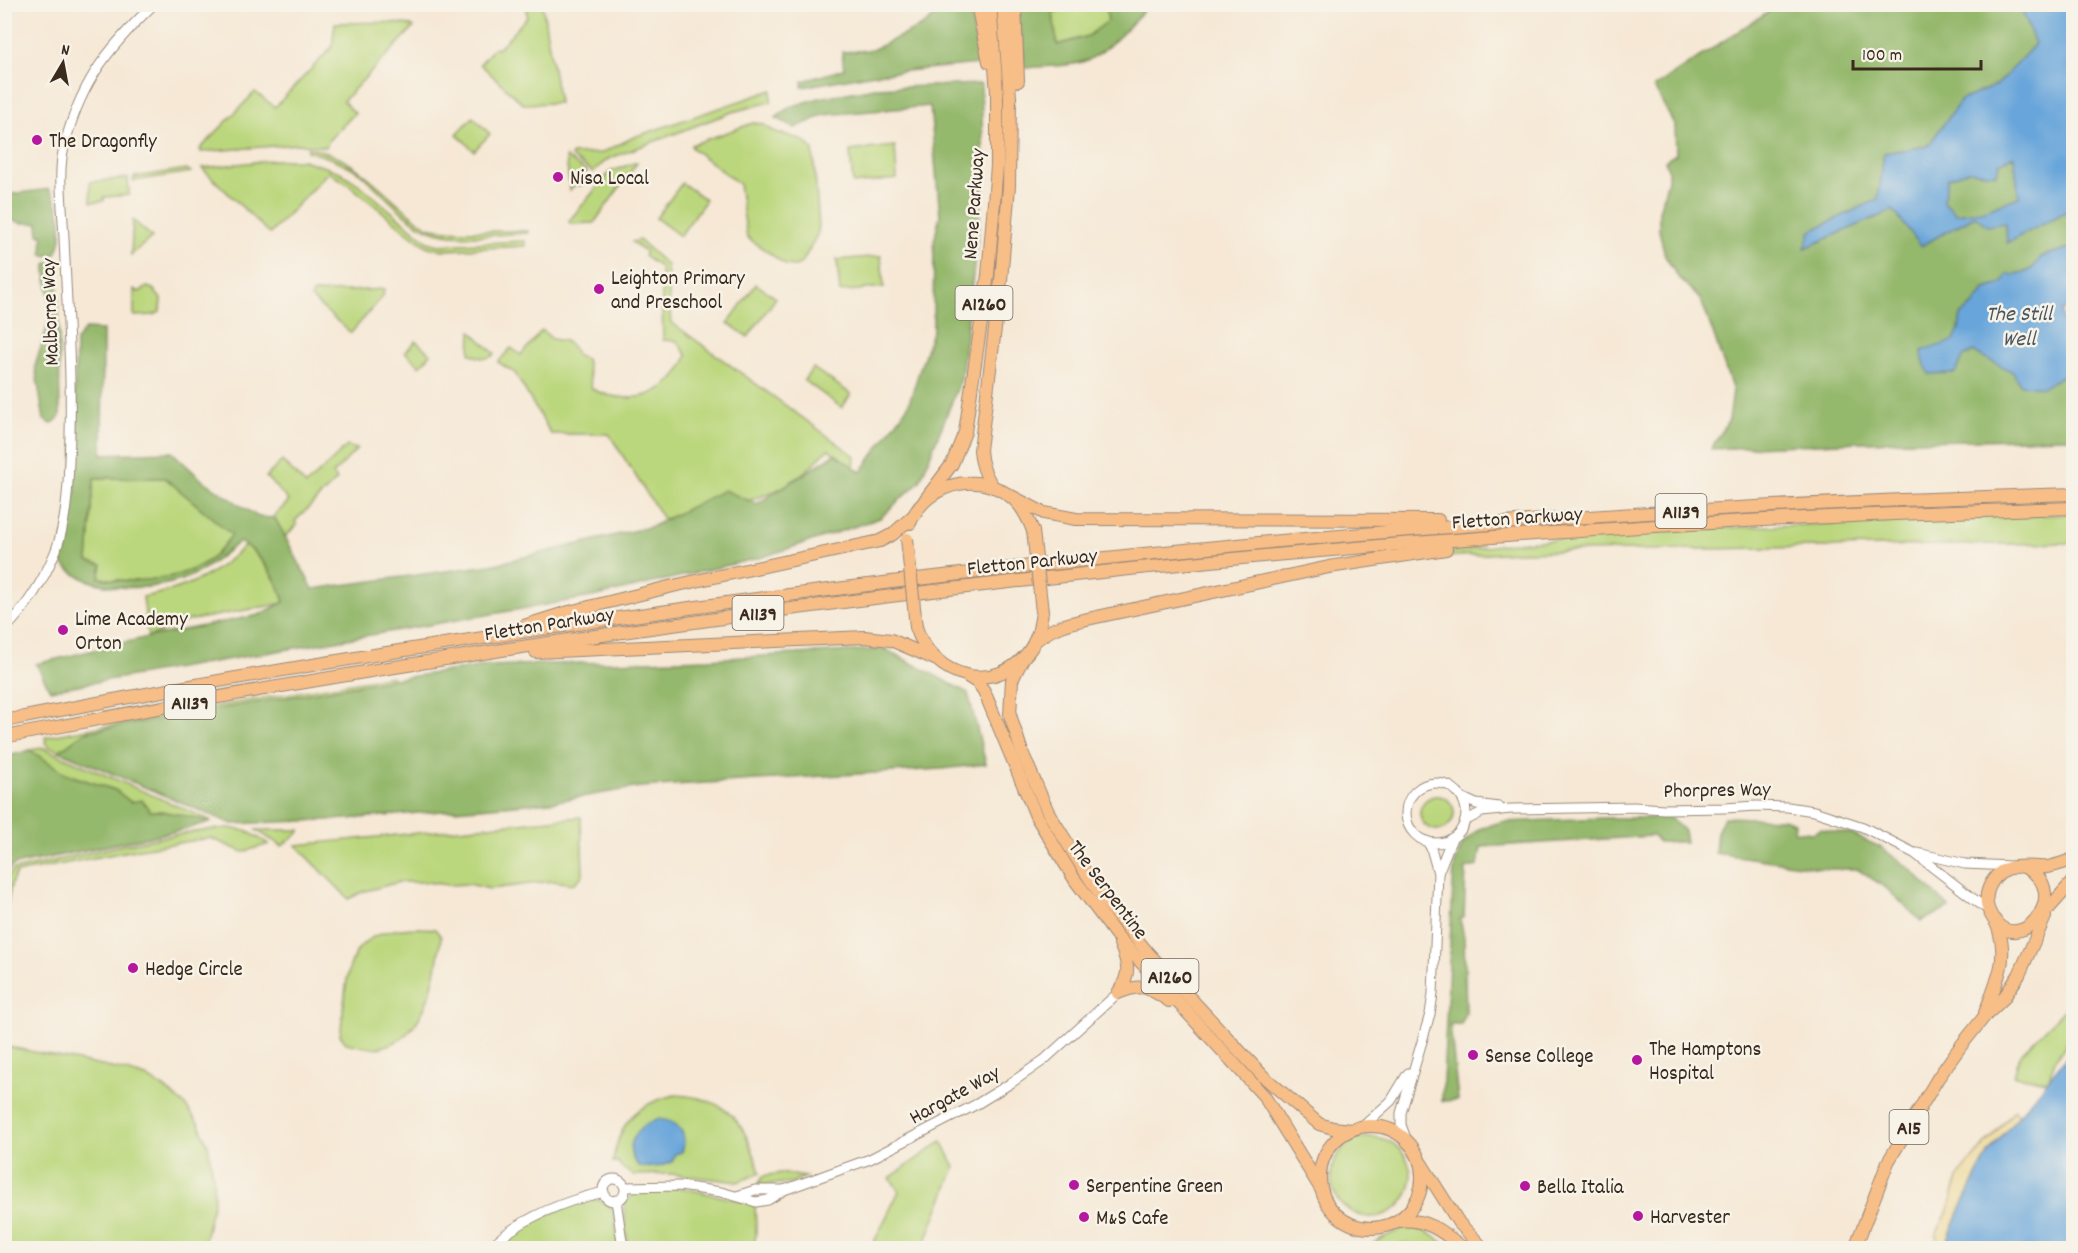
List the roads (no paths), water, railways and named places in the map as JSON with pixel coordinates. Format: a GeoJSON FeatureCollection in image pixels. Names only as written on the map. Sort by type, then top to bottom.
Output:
{"type":"FeatureCollection","features":[{"type":"Feature","properties":{"kind":"main road"},"geometry":{"type":"LineString","coordinates":[[977,4],[997,93]]}},
{"type":"Feature","properties":{"kind":"main road","name":"Nene Parkway"},"geometry":{"type":"LineString","coordinates":[[925,500],[952,464],[960,448],[969,411],[994,216],[997,166],[997,93],[990,4]]}},
{"type":"Feature","properties":{"kind":"main road","name":"Nene Parkway"},"geometry":{"type":"LineString","coordinates":[[993,486],[985,476],[980,450],[1006,228],[1011,148],[1009,61],[1002,4]]}},
{"type":"Feature","properties":{"kind":"main road"},"geometry":{"type":"LineString","coordinates":[[1011,148],[1018,118],[1015,4]]}},
{"type":"Feature","properties":{"kind":"main road"},"geometry":{"type":"LineString","coordinates":[[487,637],[565,613],[673,586],[880,541],[898,530],[934,493],[957,483],[969,482],[993,486],[1044,513],[1076,519],[1531,520]]}},
{"type":"Feature","properties":{"kind":"main road","name":"Fletton Parkway"},"geometry":{"type":"LineString","coordinates":[[4,721],[134,696],[487,637],[753,599],[960,573],[1277,541],[1531,520],[1789,505],[2073,494]]}},
{"type":"Feature","properties":{"kind":"main road"},"geometry":{"type":"LineString","coordinates":[[1009,495],[1020,506],[1034,531],[1036,542],[1042,612],[1034,642]]}},
{"type":"Feature","properties":{"kind":"main road","name":"Fletton Parkway"},"geometry":{"type":"LineString","coordinates":[[4,737],[136,711],[462,656],[709,620],[963,588],[1290,553],[1533,535],[1790,519],[2073,508]]}},
{"type":"Feature","properties":{"kind":"main road"},"geometry":{"type":"LineString","coordinates":[[912,517],[907,539],[916,627],[923,645],[935,659],[945,667],[968,676],[988,676],[1004,671],[1024,657],[1034,642],[1058,626],[1329,567],[1533,535]]}},
{"type":"Feature","properties":{"kind":"main road"},"geometry":{"type":"LineString","coordinates":[[462,656],[864,637],[891,640],[935,659]]}},
{"type":"Feature","properties":{"kind":"main road","name":"The Serpentine"},"geometry":{"type":"LineString","coordinates":[[1016,754],[1009,704],[1012,680],[1024,657]]}},
{"type":"Feature","properties":{"kind":"main road","name":"The Serpentine"},"geometry":{"type":"LineString","coordinates":[[968,676],[984,691],[1026,778],[1036,816],[1075,880],[1116,935],[1264,1096],[1321,1189]]}},
{"type":"Feature","properties":{"kind":"main road","name":"The Serpentine"},"geometry":{"type":"LineString","coordinates":[[1026,778],[1106,902],[1148,953],[1263,1076],[1319,1124],[1333,1128],[1356,1128]]}},
{"type":"Feature","properties":{"kind":"main road"},"geometry":{"type":"LineString","coordinates":[[2019,867],[2050,867],[2073,859]]}},
{"type":"Feature","properties":{"kind":"main road"},"geometry":{"type":"LineString","coordinates":[[2019,867],[2034,870],[2048,886],[2051,897],[2047,912]]}},
{"type":"Feature","properties":{"kind":"main road","name":"A15"},"geometry":{"type":"LineString","coordinates":[[1984,1017],[2002,963],[2002,940],[1991,914],[1987,891],[1991,882],[2005,869],[2019,867]]}},
{"type":"Feature","properties":{"kind":"main road","name":"A15"},"geometry":{"type":"LineString","coordinates":[[1991,914],[2010,929],[2029,929],[2039,924],[2073,880]]}},
{"type":"Feature","properties":{"kind":"main road","name":"A15"},"geometry":{"type":"LineString","coordinates":[[1855,1248],[1888,1162],[1938,1078],[2019,975],[2047,912]]}},
{"type":"Feature","properties":{"kind":"main road"},"geometry":{"type":"LineString","coordinates":[[1116,935],[1126,959],[1128,972],[1118,993]]}},
{"type":"Feature","properties":{"kind":"main road"},"geometry":{"type":"LineString","coordinates":[[1118,993],[1139,986],[1147,987],[1183,1009]]}},
{"type":"Feature","properties":{"kind":"main road"},"geometry":{"type":"LineString","coordinates":[[1463,1248],[1438,1229],[1415,1219],[1368,1228],[1341,1219],[1331,1209],[1321,1189],[1320,1174],[1325,1154],[1339,1137],[1356,1128],[1382,1127],[1391,1130],[1407,1141],[1459,1223],[1483,1248]]}},
{"type":"Feature","properties":{"kind":"main road"},"geometry":{"type":"LineString","coordinates":[[1397,1221],[1408,1211],[1421,1186],[1418,1157]]}},
{"type":"Feature","properties":{"kind":"street","name":"Malborne Way"},"geometry":{"type":"LineString","coordinates":[[4,630],[20,613],[45,574],[56,549],[64,519],[71,433],[62,154],[76,109],[92,75],[123,34],[154,4]]}},
{"type":"Feature","properties":{"kind":"street"},"geometry":{"type":"LineString","coordinates":[[1439,783],[1448,786],[1461,797],[1465,804],[1465,821],[1452,838],[1436,843],[1427,841],[1414,833],[1406,817],[1407,807],[1411,797],[1421,787],[1439,783]]}},
{"type":"Feature","properties":{"kind":"street","name":"Phorpres Way"},"geometry":{"type":"LineString","coordinates":[[1461,797],[1476,804],[1511,809]]}},
{"type":"Feature","properties":{"kind":"street","name":"Phorpres Way"},"geometry":{"type":"LineString","coordinates":[[1465,821],[1482,812],[1511,809],[1634,807],[1652,804],[1699,803],[1788,807],[1834,816],[1863,827],[1914,853],[1991,914]]}},
{"type":"Feature","properties":{"kind":"street"},"geometry":{"type":"LineString","coordinates":[[1438,873],[1452,838]]}},
{"type":"Feature","properties":{"kind":"street"},"geometry":{"type":"LineString","coordinates":[[1407,1141],[1401,1125],[1401,1113],[1430,1014],[1433,994],[1438,873],[1427,841]]}},
{"type":"Feature","properties":{"kind":"street","name":"Phorpres Way"},"geometry":{"type":"LineString","coordinates":[[1914,853],[1965,864],[2019,867]]}},
{"type":"Feature","properties":{"kind":"street","name":"Hargate Way"},"geometry":{"type":"LineString","coordinates":[[625,1187],[680,1186],[721,1192],[762,1202],[784,1190],[870,1159],[977,1104],[1044,1060],[1118,993]]}},
{"type":"Feature","properties":{"kind":"street"},"geometry":{"type":"LineString","coordinates":[[1356,1128],[1391,1101],[1404,1081],[1420,1047]]}},
{"type":"Feature","properties":{"kind":"street"},"geometry":{"type":"LineString","coordinates":[[612,1179],[618,1180],[625,1187],[623,1196],[616,1200],[607,1198],[604,1192],[606,1183],[612,1179]]}},
{"type":"Feature","properties":{"kind":"street"},"geometry":{"type":"LineString","coordinates":[[489,1248],[511,1230],[538,1213],[604,1192]]}},
{"type":"Feature","properties":{"kind":"street"},"geometry":{"type":"LineString","coordinates":[[616,1200],[623,1248]]}},
{"type":"Feature","properties":{"kind":"water"},"geometry":{"type":"Polygon","coordinates":[[[2020,5],[2073,5],[2073,208],[2007,243],[2006,223],[1987,226],[1975,216],[1921,246],[1893,210],[1805,248],[1811,231],[1878,199],[1884,153],[1928,146],[1961,100],[1997,85],[2035,44],[2020,5]],[[2014,156],[1999,163],[1997,174],[1969,171],[1948,178],[1943,201],[1956,214],[1982,211],[2019,197],[2014,156]]]}},
{"type":"Feature","properties":{"kind":"water","name":"The Still Well"},"geometry":{"type":"Polygon","coordinates":[[[2073,247],[2073,307],[2062,311],[2063,321],[2073,329],[2073,369],[2044,387],[2021,385],[2013,372],[1974,352],[1963,357],[1955,373],[1929,374],[1922,351],[1954,341],[1961,315],[1974,305],[1985,289],[2002,284],[2007,274],[2018,275],[2027,272],[2041,257],[2073,247]]]}},
{"type":"Feature","properties":{"kind":"water"},"geometry":{"type":"Polygon","coordinates":[[[2073,1051],[2073,1248],[1944,1248],[1989,1152],[2073,1051]]]}},
{"type":"Feature","properties":{"kind":"water"},"geometry":{"type":"Polygon","coordinates":[[[657,1119],[675,1124],[679,1128],[684,1138],[682,1152],[675,1154],[672,1162],[663,1165],[639,1166],[631,1152],[633,1139],[643,1127],[657,1119]]]}},
{"type":"Feature","properties":{"kind":"place","name":"The Dragonfly"},"geometry":{"type":"Point","coordinates":[37,140]}},
{"type":"Feature","properties":{"kind":"place","name":"Nisa Local"},"geometry":{"type":"Point","coordinates":[558,177]}},
{"type":"Feature","properties":{"kind":"place","name":"Leighton Primary and Preschool"},"geometry":{"type":"Point","coordinates":[599,289]}},
{"type":"Feature","properties":{"kind":"place","name":"Lime Academy Orton"},"geometry":{"type":"Point","coordinates":[63,630]}},
{"type":"Feature","properties":{"kind":"place","name":"Hedge Circle"},"geometry":{"type":"Point","coordinates":[133,968]}},
{"type":"Feature","properties":{"kind":"place","name":"Sense College"},"geometry":{"type":"Point","coordinates":[1473,1055]}},
{"type":"Feature","properties":{"kind":"place","name":"The Hamptons Hospital"},"geometry":{"type":"Point","coordinates":[1637,1060]}},
{"type":"Feature","properties":{"kind":"place","name":"Serpentine Green"},"geometry":{"type":"Point","coordinates":[1074,1185]}},
{"type":"Feature","properties":{"kind":"place","name":"Bella Italia"},"geometry":{"type":"Point","coordinates":[1525,1186]}},
{"type":"Feature","properties":{"kind":"place","name":"Harvester"},"geometry":{"type":"Point","coordinates":[1638,1216]}},
{"type":"Feature","properties":{"kind":"place","name":"M&S Cafe"},"geometry":{"type":"Point","coordinates":[1084,1217]}}]}
